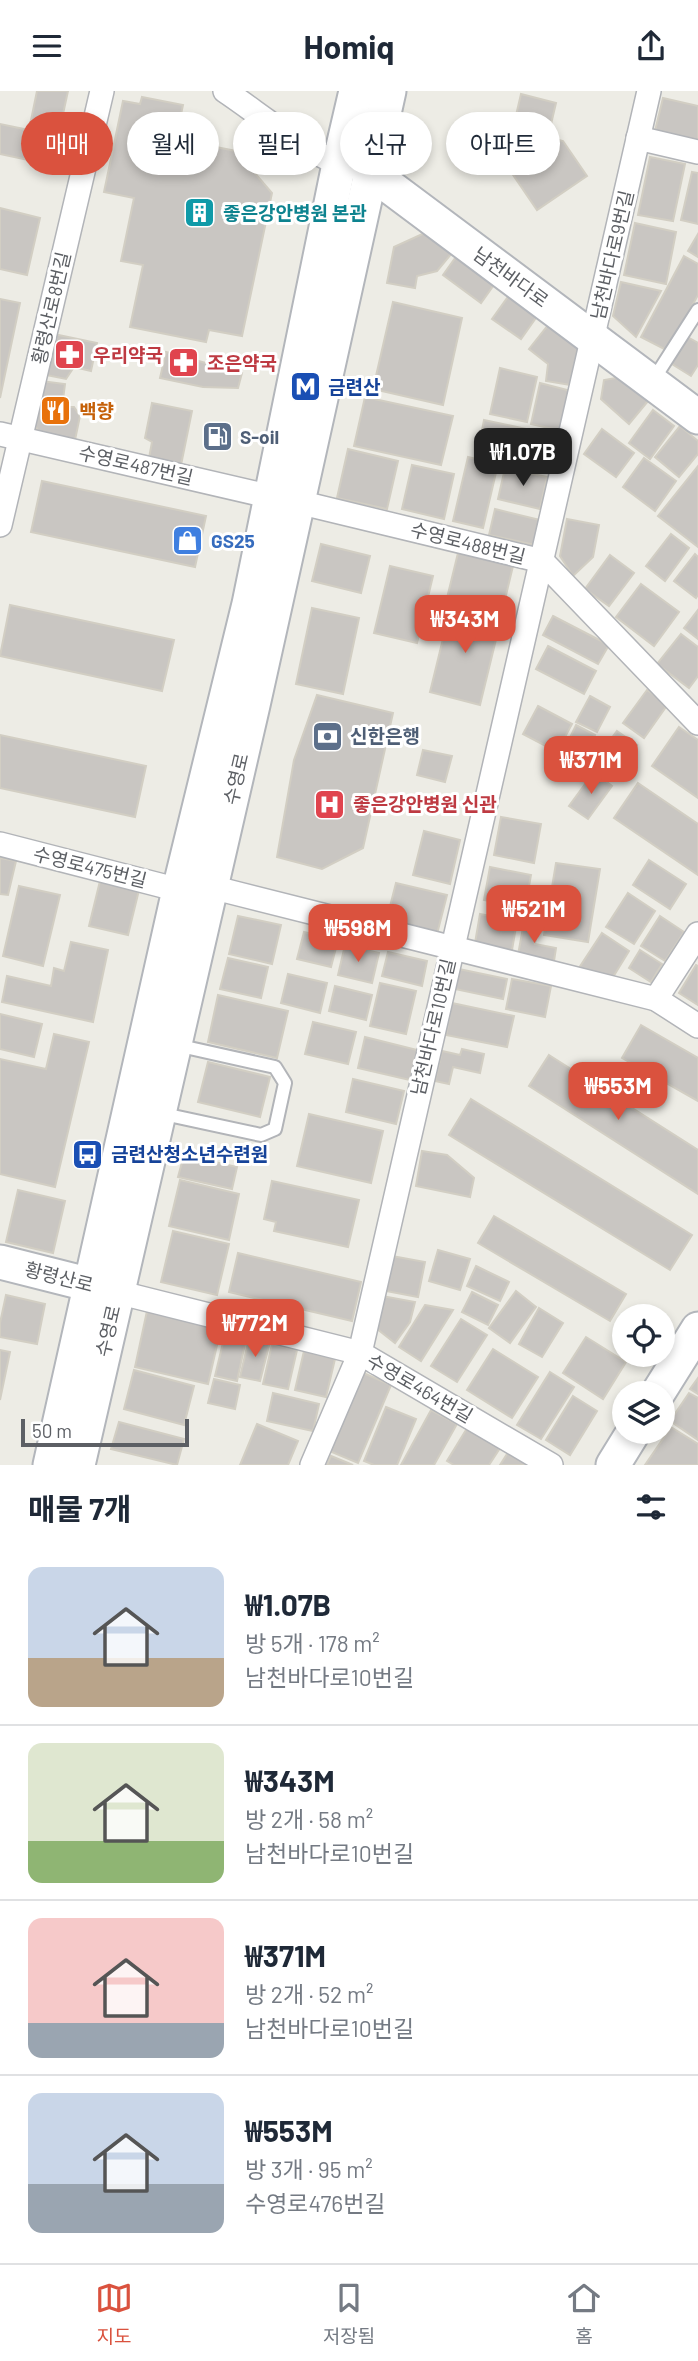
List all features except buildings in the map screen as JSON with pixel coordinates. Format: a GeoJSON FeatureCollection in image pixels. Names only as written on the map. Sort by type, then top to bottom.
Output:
{"type":"FeatureCollection","features":[{"type":"Feature","properties":{"kind":"main road","name":"수영로"},"geometry":{"type":"LineString","coordinates":[[285,499],[338,164],[356,91]]}},
{"type":"Feature","properties":{"kind":"main road","name":"수영로"},"geometry":{"type":"LineString","coordinates":[[384,112],[389,91]]}},
{"type":"Feature","properties":{"kind":"main road","name":"수영로"},"geometry":{"type":"LineString","coordinates":[[78,1465],[104,1288],[285,499],[369,175]]}},
{"type":"Feature","properties":{"kind":"main road","name":"남천바다로"},"geometry":{"type":"LineString","coordinates":[[374,175],[698,417]]}},
{"type":"Feature","properties":{"kind":"main road","name":"수영로"},"geometry":{"type":"LineString","coordinates":[[50,1465],[159,1113],[174,1045],[195,889]]}},
{"type":"Feature","properties":{"kind":"main road","name":"황령산로"},"geometry":{"type":"LineString","coordinates":[[0,1262],[104,1288]]}},
{"type":"Feature","properties":{"kind":"main road"},"geometry":{"type":"LineString","coordinates":[[666,1381],[698,1329]]}},
{"type":"Feature","properties":{"kind":"main road"},"geometry":{"type":"LineString","coordinates":[[613,1465],[626,1444]]}},
{"type":"Feature","properties":{"kind":"street","name":"황령산로8번길"},"geometry":{"type":"LineString","coordinates":[[0,525],[10,436],[102,91]]}},
{"type":"Feature","properties":{"kind":"street"},"geometry":{"type":"LineString","coordinates":[[225,91],[309,148],[338,164]]}},
{"type":"Feature","properties":{"kind":"street","name":"남천바다로9번길"},"geometry":{"type":"LineString","coordinates":[[593,337],[649,91]]}},
{"type":"Feature","properties":{"kind":"street"},"geometry":{"type":"LineString","coordinates":[[638,138],[698,152]]}},
{"type":"Feature","properties":{"kind":"street","name":"남천바다로10번길"},"geometry":{"type":"LineString","coordinates":[[312,1465],[360,1353],[593,337]]}},
{"type":"Feature","properties":{"kind":"street","name":"수영로487번길"},"geometry":{"type":"LineString","coordinates":[[10,436],[285,499]]}},
{"type":"Feature","properties":{"kind":"street","name":"수영로488번길"},"geometry":{"type":"LineString","coordinates":[[285,499],[542,561],[698,723]]}},
{"type":"Feature","properties":{"kind":"street","name":"수영로475번길"},"geometry":{"type":"LineString","coordinates":[[0,844],[656,999],[698,1026]]}},
{"type":"Feature","properties":{"kind":"street"},"geometry":{"type":"LineString","coordinates":[[656,999],[698,934]]}},
{"type":"Feature","properties":{"kind":"street","name":"수영로464번길"},"geometry":{"type":"LineString","coordinates":[[104,1288],[360,1353],[551,1465]]}},
{"type":"Feature","properties":{"kind":"lane"},"geometry":{"type":"LineString","coordinates":[[652,382],[698,310]]}},
{"type":"Feature","properties":{"kind":"lane"},"geometry":{"type":"LineString","coordinates":[[159,1113],[261,1135],[275,1129],[285,1083],[275,1067],[174,1045]]}},
{"type":"Feature","properties":{"kind":"place","name":"좋은강안병원 본관"},"geometry":{"type":"Point","coordinates":[200,213]}},
{"type":"Feature","properties":{"kind":"place","name":"우리약국"},"geometry":{"type":"Point","coordinates":[70,355]}},
{"type":"Feature","properties":{"kind":"place","name":"조은약국"},"geometry":{"type":"Point","coordinates":[184,363]}},
{"type":"Feature","properties":{"kind":"place","name":"금련산"},"geometry":{"type":"Point","coordinates":[305,387]}},
{"type":"Feature","properties":{"kind":"place","name":"백향"},"geometry":{"type":"Point","coordinates":[56,411]}},
{"type":"Feature","properties":{"kind":"place","name":"S-oil"},"geometry":{"type":"Point","coordinates":[217,437]}},
{"type":"Feature","properties":{"kind":"place","name":"GS25"},"geometry":{"type":"Point","coordinates":[188,541]}},
{"type":"Feature","properties":{"kind":"place","name":"신한은행"},"geometry":{"type":"Point","coordinates":[327,736]}},
{"type":"Feature","properties":{"kind":"place","name":"좋은강안병원 신관"},"geometry":{"type":"Point","coordinates":[330,804]}},
{"type":"Feature","properties":{"kind":"place","name":"금련산청소년수련원"},"geometry":{"type":"Point","coordinates":[88,1154]}}]}
